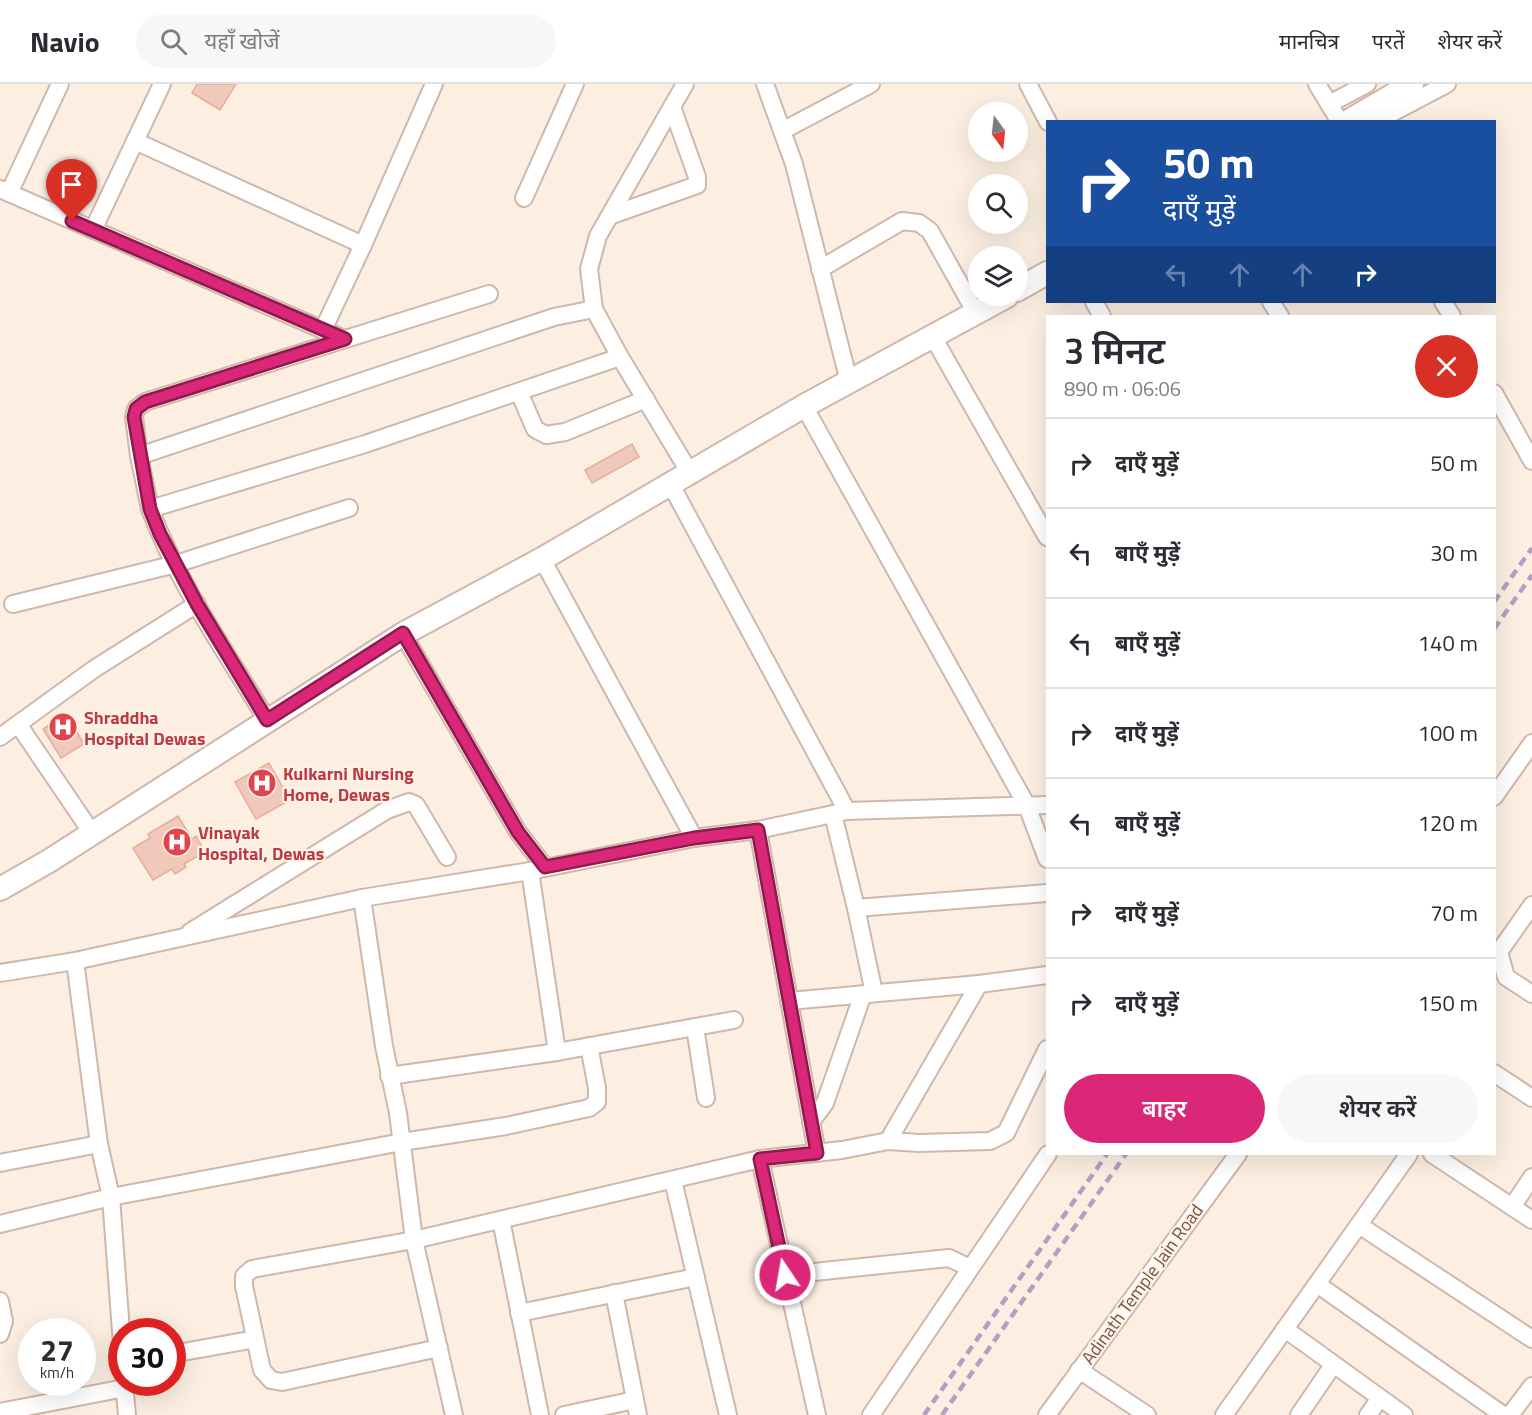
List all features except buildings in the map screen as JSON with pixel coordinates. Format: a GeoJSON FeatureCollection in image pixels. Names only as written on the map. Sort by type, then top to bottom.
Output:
{"type":"FeatureCollection","features":[{"type":"Feature","properties":{"kind":"street"},"geometry":{"type":"LineString","coordinates":[[60,84],[5,191],[345,339]]}},
{"type":"Feature","properties":{"kind":"street"},"geometry":{"type":"LineString","coordinates":[[93,230],[162,84]]}},
{"type":"Feature","properties":{"kind":"street"},"geometry":{"type":"LineString","coordinates":[[323,330],[434,84]]}},
{"type":"Feature","properties":{"kind":"street"},"geometry":{"type":"LineString","coordinates":[[524,198],[575,84]]}},
{"type":"Feature","properties":{"kind":"street"},"geometry":{"type":"LineString","coordinates":[[685,84],[598,236],[589,269],[594,309],[620,357],[690,473]]}},
{"type":"Feature","properties":{"kind":"street"},"geometry":{"type":"LineString","coordinates":[[765,84],[794,165],[849,382]]}},
{"type":"Feature","properties":{"kind":"street"},"geometry":{"type":"LineString","coordinates":[[782,131],[871,84]]}},
{"type":"Feature","properties":{"kind":"street"},"geometry":{"type":"LineString","coordinates":[[1028,84],[1047,120]]}},
{"type":"Feature","properties":{"kind":"street"},"geometry":{"type":"LineString","coordinates":[[1317,84],[1339,120]]}},
{"type":"Feature","properties":{"kind":"street"},"geometry":{"type":"LineString","coordinates":[[1329,104],[1366,84]]}},
{"type":"Feature","properties":{"kind":"street"},"geometry":{"type":"LineString","coordinates":[[1362,118],[1412,84]]}},
{"type":"Feature","properties":{"kind":"street"},"geometry":{"type":"LineString","coordinates":[[1362,118],[1447,84]]}},
{"type":"Feature","properties":{"kind":"street"},"geometry":{"type":"LineString","coordinates":[[612,215],[697,185],[697,177],[672,107]]}},
{"type":"Feature","properties":{"kind":"street"},"geometry":{"type":"LineString","coordinates":[[135,141],[363,245]]}},
{"type":"Feature","properties":{"kind":"street"},"geometry":{"type":"LineString","coordinates":[[820,269],[902,222],[919,224],[930,231],[976,313]]}},
{"type":"Feature","properties":{"kind":"street"},"geometry":{"type":"LineString","coordinates":[[1028,284],[1046,274]]}},
{"type":"Feature","properties":{"kind":"street"},"geometry":{"type":"LineString","coordinates":[[267,720],[197,604],[160,534],[150,509],[139,456],[134,417],[136,409],[145,402],[489,294]]}},
{"type":"Feature","properties":{"kind":"street"},"geometry":{"type":"LineString","coordinates":[[0,889],[92,833],[403,633],[542,559],[804,406],[988,306]]}},
{"type":"Feature","properties":{"kind":"street"},"geometry":{"type":"LineString","coordinates":[[139,456],[555,317],[594,309]]}},
{"type":"Feature","properties":{"kind":"street"},"geometry":{"type":"LineString","coordinates":[[933,337],[1046,535]]}},
{"type":"Feature","properties":{"kind":"street"},"geometry":{"type":"LineString","coordinates":[[150,509],[365,444],[620,357]]}},
{"type":"Feature","properties":{"kind":"street"},"geometry":{"type":"LineString","coordinates":[[519,392],[536,429],[546,435],[565,432],[646,399]]}},
{"type":"Feature","properties":{"kind":"street"},"geometry":{"type":"LineString","coordinates":[[1496,397],[1532,461]]}},
{"type":"Feature","properties":{"kind":"street"},"geometry":{"type":"LineString","coordinates":[[804,406],[1027,806],[1046,856]]}},
{"type":"Feature","properties":{"kind":"street"},"geometry":{"type":"LineString","coordinates":[[670,483],[840,813],[868,993],[825,1103],[811,1122]]}},
{"type":"Feature","properties":{"kind":"street"},"geometry":{"type":"LineString","coordinates":[[13,604],[176,564],[349,508]]}},
{"type":"Feature","properties":{"kind":"street"},"geometry":{"type":"LineString","coordinates":[[542,559],[694,838]]}},
{"type":"Feature","properties":{"kind":"street"},"geometry":{"type":"LineString","coordinates":[[0,737],[94,669],[197,604]]}},
{"type":"Feature","properties":{"kind":"street"},"geometry":{"type":"LineString","coordinates":[[403,633],[538,869],[557,1052]]}},
{"type":"Feature","properties":{"kind":"street"},"geometry":{"type":"LineString","coordinates":[[18,724],[92,833]]}},
{"type":"Feature","properties":{"kind":"street"},"geometry":{"type":"LineString","coordinates":[[1496,794],[1530,750]]}},
{"type":"Feature","properties":{"kind":"street"},"geometry":{"type":"LineString","coordinates":[[181,937],[387,810],[409,802],[416,805],[447,857]]}},
{"type":"Feature","properties":{"kind":"street"},"geometry":{"type":"LineString","coordinates":[[0,973],[75,961],[362,898],[538,869],[694,838],[758,830],[840,813],[1046,805]]}},
{"type":"Feature","properties":{"kind":"street"},"geometry":{"type":"LineString","coordinates":[[758,830],[817,1153]]}},
{"type":"Feature","properties":{"kind":"street"},"geometry":{"type":"LineString","coordinates":[[856,908],[1046,893]]}},
{"type":"Feature","properties":{"kind":"street"},"geometry":{"type":"LineString","coordinates":[[362,898],[389,1076],[398,1113],[414,1240],[454,1415]]}},
{"type":"Feature","properties":{"kind":"street"},"geometry":{"type":"LineString","coordinates":[[1532,905],[1497,956],[1506,977],[1532,994]]}},
{"type":"Feature","properties":{"kind":"street"},"geometry":{"type":"LineString","coordinates":[[75,961],[99,1144],[111,1197],[120,1318]]}},
{"type":"Feature","properties":{"kind":"street"},"geometry":{"type":"LineString","coordinates":[[789,1001],[978,984],[1046,975]]}},
{"type":"Feature","properties":{"kind":"street"},"geometry":{"type":"LineString","coordinates":[[888,1142],[978,984]]}},
{"type":"Feature","properties":{"kind":"street"},"geometry":{"type":"LineString","coordinates":[[389,1076],[557,1052],[734,1020]]}},
{"type":"Feature","properties":{"kind":"street"},"geometry":{"type":"LineString","coordinates":[[695,1027],[706,1098]]}},
{"type":"Feature","properties":{"kind":"street"},"geometry":{"type":"LineString","coordinates":[[0,1224],[111,1197],[402,1142],[506,1126],[589,1108],[597,1102],[597,1088],[589,1046]]}},
{"type":"Feature","properties":{"kind":"street"},"geometry":{"type":"LineString","coordinates":[[439,1348],[282,1382],[270,1380],[262,1370],[244,1286],[244,1276],[252,1269],[414,1240],[760,1159],[888,1142],[990,1141],[1006,1133],[1046,1051]]}},
{"type":"Feature","properties":{"kind":"street"},"geometry":{"type":"LineString","coordinates":[[1496,1074],[1532,1098]]}},
{"type":"Feature","properties":{"kind":"street"},"geometry":{"type":"LineString","coordinates":[[0,1164],[99,1144]]}},
{"type":"Feature","properties":{"kind":"street"},"geometry":{"type":"LineString","coordinates":[[871,1415],[1047,1155]]}},
{"type":"Feature","properties":{"kind":"street","name":"Adinath Temple Jain Road"},"geometry":{"type":"LineString","coordinates":[[1047,1415],[1237,1155]]}},
{"type":"Feature","properties":{"kind":"street"},"geometry":{"type":"LineString","coordinates":[[1224,1415],[1408,1155]]}},
{"type":"Feature","properties":{"kind":"street"},"geometry":{"type":"LineString","coordinates":[[1434,1155],[1532,1220]]}},
{"type":"Feature","properties":{"kind":"street"},"geometry":{"type":"LineString","coordinates":[[760,1159],[817,1415]]}},
{"type":"Feature","properties":{"kind":"street"},"geometry":{"type":"LineString","coordinates":[[1512,1207],[1532,1177]]}},
{"type":"Feature","properties":{"kind":"street"},"geometry":{"type":"LineString","coordinates":[[673,1180],[728,1415]]}},
{"type":"Feature","properties":{"kind":"street"},"geometry":{"type":"LineString","coordinates":[[501,1220],[540,1415]]}},
{"type":"Feature","properties":{"kind":"street"},"geometry":{"type":"LineString","coordinates":[[1359,1225],[1532,1339]]}},
{"type":"Feature","properties":{"kind":"street"},"geometry":{"type":"LineString","coordinates":[[785,1275],[949,1258],[970,1268]]}},
{"type":"Feature","properties":{"kind":"street"},"geometry":{"type":"LineString","coordinates":[[519,1313],[696,1276]]}},
{"type":"Feature","properties":{"kind":"street"},"geometry":{"type":"LineString","coordinates":[[1317,1284],[1503,1415]]}},
{"type":"Feature","properties":{"kind":"street"},"geometry":{"type":"LineString","coordinates":[[564,1415],[637,1408],[614,1293]]}},
{"type":"Feature","properties":{"kind":"street"},"geometry":{"type":"LineString","coordinates":[[0,1300],[4,1321],[0,1334]]}},
{"type":"Feature","properties":{"kind":"street"},"geometry":{"type":"LineString","coordinates":[[1284,1329],[1404,1415]]}},
{"type":"Feature","properties":{"kind":"street"},"geometry":{"type":"LineString","coordinates":[[186,1351],[255,1339]]}},
{"type":"Feature","properties":{"kind":"street"},"geometry":{"type":"LineString","coordinates":[[1299,1415],[1333,1365]]}},
{"type":"Feature","properties":{"kind":"street"},"geometry":{"type":"LineString","coordinates":[[1079,1370],[1147,1415]]}},
{"type":"Feature","properties":{"kind":"street"},"geometry":{"type":"LineString","coordinates":[[1510,1415],[1532,1386]]}},
{"type":"Feature","properties":{"kind":"street"},"geometry":{"type":"LineString","coordinates":[[0,1412],[47,1409],[108,1391]]}},
{"type":"Feature","properties":{"kind":"street"},"geometry":{"type":"LineString","coordinates":[[125,1396],[127,1415]]}},
{"type":"Feature","properties":{"kind":"street"},"geometry":{"type":"LineString","coordinates":[[1368,1415],[1380,1398]]}},
{"type":"Feature","properties":{"kind":"railway"},"geometry":{"type":"LineString","coordinates":[[1496,599],[1532,548]]}},
{"type":"Feature","properties":{"kind":"railway"},"geometry":{"type":"LineString","coordinates":[[1496,626],[1532,575]]}},
{"type":"Feature","properties":{"kind":"railway"},"geometry":{"type":"LineString","coordinates":[[924,1415],[1106,1155]]}},
{"type":"Feature","properties":{"kind":"railway"},"geometry":{"type":"LineString","coordinates":[[942,1415],[1125,1155]]}},
{"type":"Feature","properties":{"kind":"place","name":"Shraddha Hospital Dewas"},"geometry":{"type":"Point","coordinates":[63,727]}},
{"type":"Feature","properties":{"kind":"place","name":"Kulkarni Nursing Home, Dewas"},"geometry":{"type":"Point","coordinates":[262,783]}},
{"type":"Feature","properties":{"kind":"place","name":"Vinayak Hospital, Dewas"},"geometry":{"type":"Point","coordinates":[177,842]}},
{"type":"Feature","properties":{"kind":"route"},"geometry":{"type":"LineString","coordinates":[[72,221],[345,339],[145,402],[136,409],[134,417],[150,509],[160,534],[197,604],[267,720],[403,633],[518,832],[545,867],[694,838],[758,830],[817,1153],[760,1159],[785,1275]]}}]}
